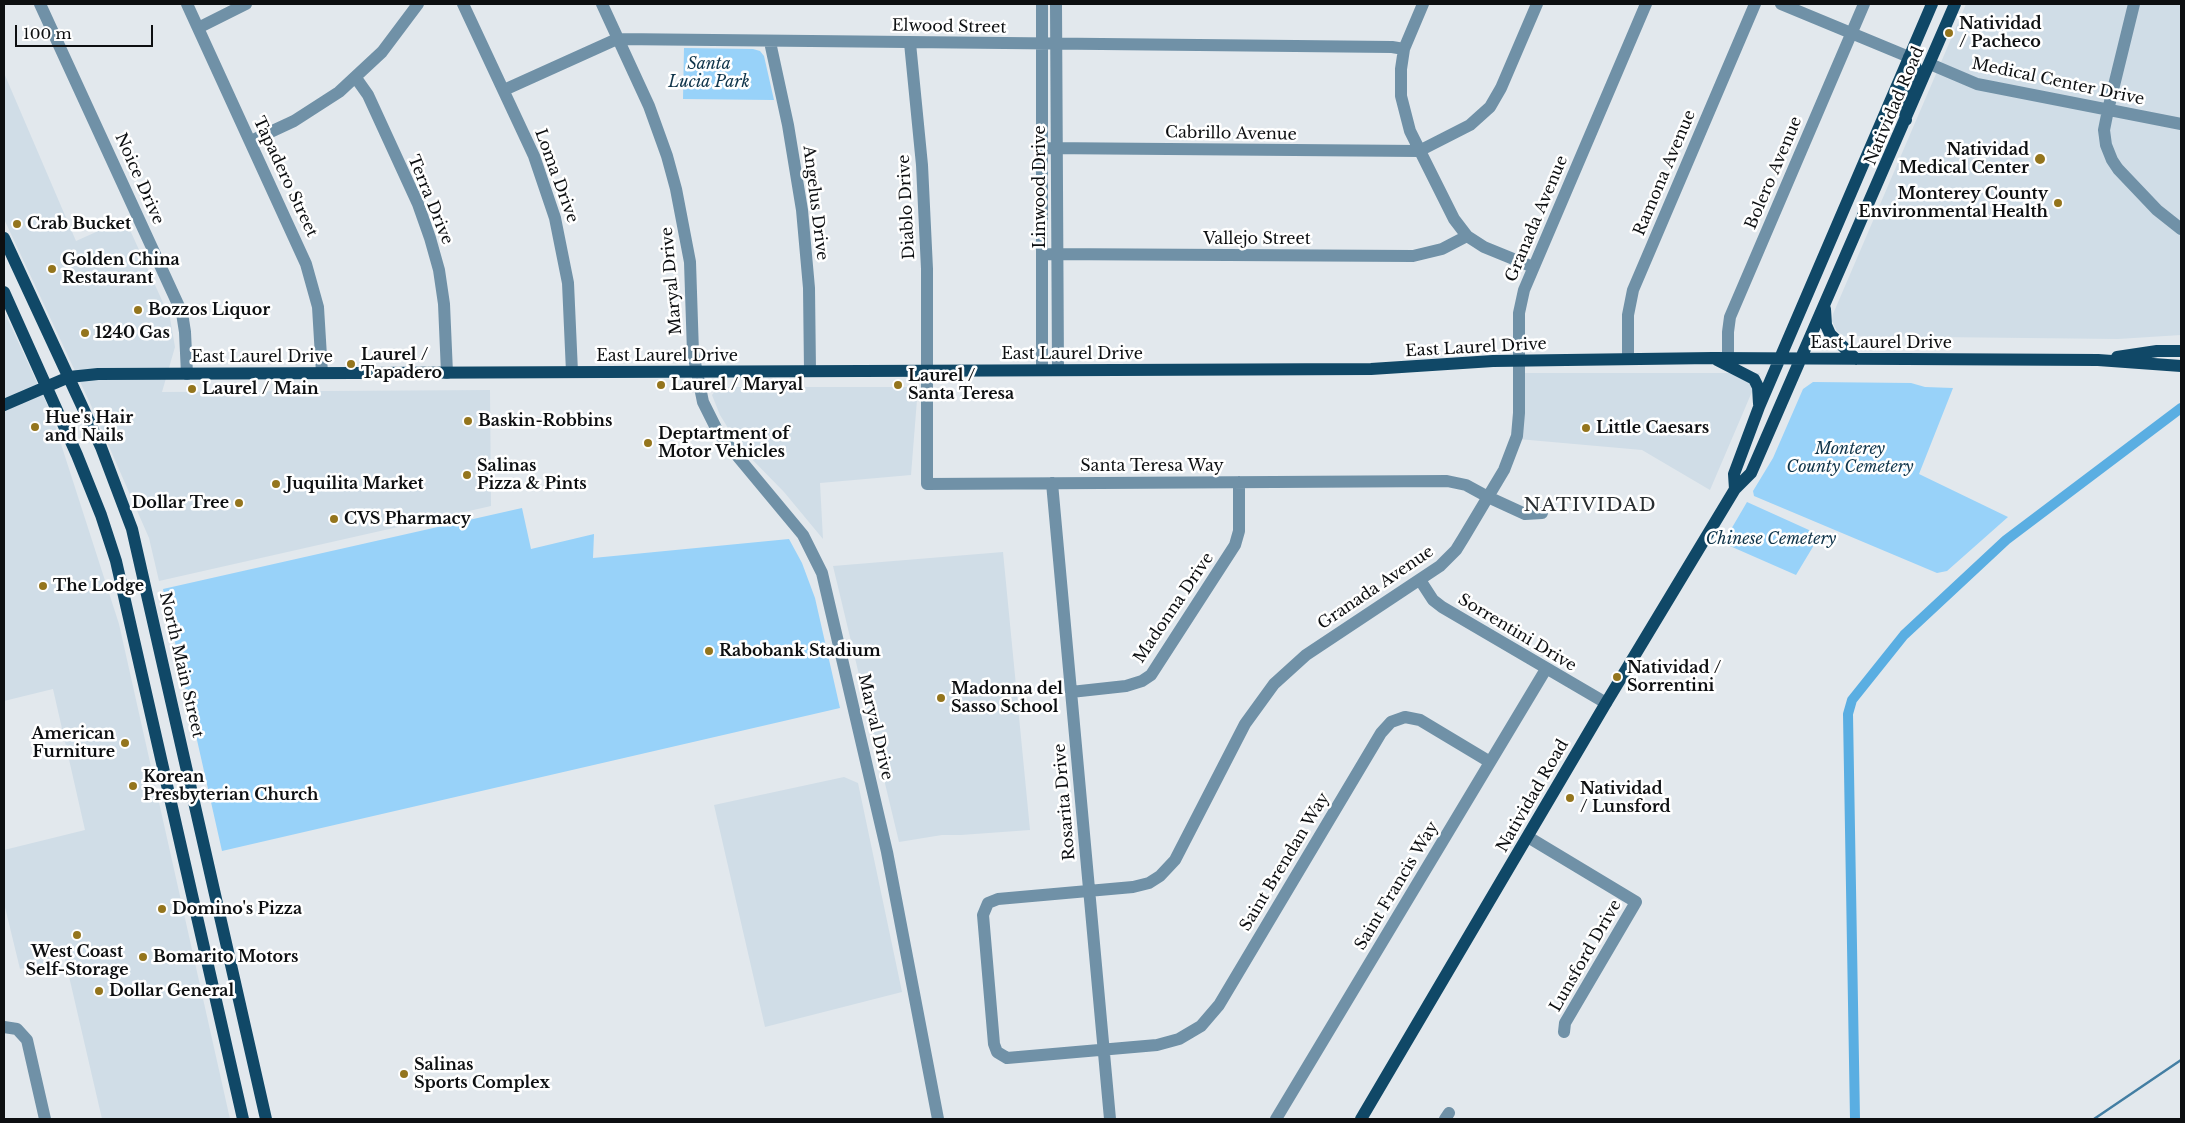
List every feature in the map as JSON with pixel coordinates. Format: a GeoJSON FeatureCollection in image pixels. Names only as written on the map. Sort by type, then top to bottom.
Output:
{"type":"FeatureCollection","features":[{"type":"Feature","properties":{"kind":"main road","name":"Natividad Road"},"geometry":{"type":"LineString","coordinates":[[1735,489],[1734,474],[1759,407],[1932,4]]}},
{"type":"Feature","properties":{"kind":"main road","name":"Natividad Road"},"geometry":{"type":"LineString","coordinates":[[1361,1119],[1606,703],[1735,489],[1745,482],[1755,467],[1956,4]]}},
{"type":"Feature","properties":{"kind":"main road"},"geometry":{"type":"LineString","coordinates":[[1906,120],[1903,100],[1916,68],[1915,62],[1908,57]]}},
{"type":"Feature","properties":{"kind":"main road","name":"North Main Street"},"geometry":{"type":"LineString","coordinates":[[4,238],[113,475],[132,529],[266,1119]]}},
{"type":"Feature","properties":{"kind":"main road"},"geometry":{"type":"LineString","coordinates":[[4,292],[47,385],[98,507],[120,576],[243,1119]]}},
{"type":"Feature","properties":{"kind":"main road"},"geometry":{"type":"LineString","coordinates":[[1825,307],[1826,325],[1830,334],[1856,359]]}},
{"type":"Feature","properties":{"kind":"main road","name":"East Laurel Drive"},"geometry":{"type":"LineString","coordinates":[[2098,360],[2157,351],[2181,351]]}},
{"type":"Feature","properties":{"kind":"main road","name":"East Laurel Drive"},"geometry":{"type":"LineString","coordinates":[[4,405],[47,385],[69,377],[87,374],[1379,369],[1519,361],[1713,358],[2098,360],[2159,366],[2181,366]]}},
{"type":"Feature","properties":{"kind":"main road"},"geometry":{"type":"LineString","coordinates":[[1713,358],[1742,371],[1754,379],[1759,392],[1759,407]]}},
{"type":"Feature","properties":{"kind":"street","name":"Noice Drive"},"geometry":{"type":"LineString","coordinates":[[40,4],[182,314],[186,332],[187,374]]}},
{"type":"Feature","properties":{"kind":"street","name":"Tapadero Street"},"geometry":{"type":"LineString","coordinates":[[187,4],[303,256],[319,314],[322,373]]}},
{"type":"Feature","properties":{"kind":"street"},"geometry":{"type":"LineString","coordinates":[[198,28],[246,4]]}},
{"type":"Feature","properties":{"kind":"street"},"geometry":{"type":"LineString","coordinates":[[251,141],[276,131],[312,111],[356,78],[389,43],[418,4]]}},
{"type":"Feature","properties":{"kind":"street","name":"Loma Drive"},"geometry":{"type":"LineString","coordinates":[[463,4],[504,90],[542,177],[557,226],[568,283],[572,372]]}},
{"type":"Feature","properties":{"kind":"street","name":"Maryal Drive"},"geometry":{"type":"LineString","coordinates":[[602,4],[655,122],[667,156],[680,206],[691,279],[693,353],[703,402],[719,434],[796,526],[811,549],[822,573],[887,852],[938,1119]]}},
{"type":"Feature","properties":{"kind":"street","name":"Linwood Drive"},"geometry":{"type":"LineString","coordinates":[[1042,4],[1042,370]]}},
{"type":"Feature","properties":{"kind":"street","name":"Linwood Drive"},"geometry":{"type":"LineString","coordinates":[[1056,4],[1058,370]]}},
{"type":"Feature","properties":{"kind":"street"},"geometry":{"type":"LineString","coordinates":[[1423,4],[1404,49],[1400,78],[1406,120],[1419,151],[1454,219],[1467,236],[1484,247],[1533,267]]}},
{"type":"Feature","properties":{"kind":"street"},"geometry":{"type":"LineString","coordinates":[[1419,151],[1470,125],[1490,107],[1501,88],[1537,4]]}},
{"type":"Feature","properties":{"kind":"street","name":"Granada Avenue"},"geometry":{"type":"LineString","coordinates":[[1104,1049],[1003,1057],[995,1048],[983,915],[988,903],[998,899],[1139,886],[1149,883],[1164,873],[1179,854],[1245,724],[1269,690],[1306,655],[1440,566],[1456,550],[1507,464],[1517,436],[1520,306],[1533,267],[1646,4]]}},
{"type":"Feature","properties":{"kind":"street","name":"Ramona Avenue"},"geometry":{"type":"LineString","coordinates":[[1628,359],[1628,315],[1633,290],[1755,4]]}},
{"type":"Feature","properties":{"kind":"street"},"geometry":{"type":"LineString","coordinates":[[1781,4],[1908,57]]}},
{"type":"Feature","properties":{"kind":"street","name":"Bolero Avenue"},"geometry":{"type":"LineString","coordinates":[[1728,358],[1730,317],[1864,4]]}},
{"type":"Feature","properties":{"kind":"street"},"geometry":{"type":"LineString","coordinates":[[2134,4],[2108,110],[2104,135],[2107,151],[2112,160],[2157,210],[2181,229]]}},
{"type":"Feature","properties":{"kind":"street","name":"Elwood Street"},"geometry":{"type":"LineString","coordinates":[[504,90],[617,39],[1375,47],[1404,49]]}},
{"type":"Feature","properties":{"kind":"street","name":"Angelus Drive"},"geometry":{"type":"LineString","coordinates":[[770,42],[788,125],[802,210],[809,288],[810,371]]}},
{"type":"Feature","properties":{"kind":"street","name":"Diablo Drive"},"geometry":{"type":"LineString","coordinates":[[910,43],[923,194],[927,270],[927,370]]}},
{"type":"Feature","properties":{"kind":"street","name":"Medical Center Drive"},"geometry":{"type":"LineString","coordinates":[[1930,64],[1977,84],[2181,124]]}},
{"type":"Feature","properties":{"kind":"street","name":"Terra Drive"},"geometry":{"type":"LineString","coordinates":[[356,78],[372,104],[418,204],[432,243],[444,304],[447,372]]}},
{"type":"Feature","properties":{"kind":"street","name":"Cabrillo Avenue"},"geometry":{"type":"LineString","coordinates":[[1043,148],[1419,151]]}},
{"type":"Feature","properties":{"kind":"street","name":"Vallejo Street"},"geometry":{"type":"LineString","coordinates":[[1043,254],[1413,256],[1442,249],[1467,236]]}},
{"type":"Feature","properties":{"kind":"street","name":"Santa Teresa Way"},"geometry":{"type":"LineString","coordinates":[[927,370],[927,484],[1447,481],[1466,485],[1524,514],[1542,513]]}},
{"type":"Feature","properties":{"kind":"street","name":"Madonna Drive"},"geometry":{"type":"LineString","coordinates":[[1071,692],[1126,686],[1142,681],[1154,671],[1235,545],[1239,526],[1239,482]]}},
{"type":"Feature","properties":{"kind":"street","name":"Rosarita Drive"},"geometry":{"type":"LineString","coordinates":[[1052,483],[1110,1119]]}},
{"type":"Feature","properties":{"kind":"street","name":"Sorrentini Drive"},"geometry":{"type":"LineString","coordinates":[[1420,580],[1433,600],[1442,607],[1606,703]]}},
{"type":"Feature","properties":{"kind":"street","name":"Saint Francis Way"},"geometry":{"type":"LineString","coordinates":[[1276,1119],[1546,669]]}},
{"type":"Feature","properties":{"kind":"street","name":"Saint Brendan Way"},"geometry":{"type":"LineString","coordinates":[[1104,1049],[1173,1042],[1195,1031],[1213,1014],[1381,734],[1391,722],[1405,718],[1420,720],[1490,762]]}},
{"type":"Feature","properties":{"kind":"street","name":"Lunsford Drive"},"geometry":{"type":"LineString","coordinates":[[1528,837],[1636,902],[1564,1024],[1564,1032]]}},
{"type":"Feature","properties":{"kind":"street"},"geometry":{"type":"LineString","coordinates":[[4,1027],[17,1029],[26,1037],[45,1119]]}},
{"type":"Feature","properties":{"kind":"shaded area","name":"Natividad Medical Center"},"geometry":{"type":"Polygon","coordinates":[[[1966,4],[2181,4],[2181,335],[2118,339],[1844,336],[1837,331],[1832,321],[1833,314],[1966,4]]]}},
{"type":"Feature","properties":{"kind":"shaded area"},"geometry":{"type":"Polygon","coordinates":[[[4,73],[76,241],[125,219],[170,318],[175,347],[162,392],[490,390],[491,506],[159,581],[149,538],[90,403],[4,219],[4,73]]]}},
{"type":"Feature","properties":{"kind":"shaded area"},"geometry":{"type":"Polygon","coordinates":[[[4,311],[51,413],[119,624],[230,1119],[102,1119],[65,959],[20,969],[4,903],[4,850],[85,830],[53,689],[4,701],[4,311]]]}},
{"type":"Feature","properties":{"kind":"shaded area"},"geometry":{"type":"Polygon","coordinates":[[[1523,373],[1760,373],[1710,490],[1642,450],[1518,439],[1523,373]]]}},
{"type":"Feature","properties":{"kind":"shaded area"},"geometry":{"type":"Polygon","coordinates":[[[721,387],[918,387],[911,475],[820,483],[823,539],[784,492],[739,446],[720,415],[712,395],[721,387]]]}},
{"type":"Feature","properties":{"kind":"shaded area","name":"Madonna del Sasso School"},"geometry":{"type":"Polygon","coordinates":[[[1003,552],[1030,830],[942,835],[899,842],[833,566],[1003,552]]]}},
{"type":"Feature","properties":{"kind":"shaded area"},"geometry":{"type":"Polygon","coordinates":[[[844,777],[858,783],[902,992],[765,1027],[714,805],[844,777]]]}},
{"type":"Feature","properties":{"kind":"green space","name":"Santa Lucia Park"},"geometry":{"type":"Polygon","coordinates":[[[684,48],[753,49],[760,51],[764,56],[774,100],[683,99],[684,48]]]}},
{"type":"Feature","properties":{"kind":"green space","name":"Monterey County Cemetery"},"geometry":{"type":"Polygon","coordinates":[[[1813,382],[1911,383],[1925,387],[1953,388],[1919,474],[2008,517],[1947,571],[1937,573],[1754,496],[1753,491],[1773,458],[1803,389],[1813,382]]]}},
{"type":"Feature","properties":{"kind":"green space","name":"Chinese Cemetery"},"geometry":{"type":"Polygon","coordinates":[[[1747,502],[1820,535],[1796,575],[1723,543],[1747,502]]]}},
{"type":"Feature","properties":{"kind":"green space"},"geometry":{"type":"Polygon","coordinates":[[[522,508],[531,549],[594,534],[593,558],[789,539],[802,563],[815,598],[840,708],[222,851],[163,589],[522,508]]]}},
{"type":"Feature","properties":{"kind":"waterway"},"geometry":{"type":"LineString","coordinates":[[1855,1119],[1848,714],[1852,700],[1904,635],[2006,540],[2181,408]]}},
{"type":"Feature","properties":{"kind":"waterway"},"geometry":{"type":"LineString","coordinates":[[2094,1119],[2181,1060]]}},
{"type":"Feature","properties":{"kind":"place","name":"Natividad / Pacheco"},"geometry":{"type":"Point","coordinates":[1949,33]}},
{"type":"Feature","properties":{"kind":"place","name":"Natividad Medical Center"},"geometry":{"type":"Point","coordinates":[2040,159]}},
{"type":"Feature","properties":{"kind":"place","name":"Monterey County Environmental Health"},"geometry":{"type":"Point","coordinates":[2058,203]}},
{"type":"Feature","properties":{"kind":"place","name":"Crab Bucket"},"geometry":{"type":"Point","coordinates":[17,224]}},
{"type":"Feature","properties":{"kind":"place","name":"Golden China Restaurant"},"geometry":{"type":"Point","coordinates":[52,269]}},
{"type":"Feature","properties":{"kind":"place","name":"Bozzos Liquor"},"geometry":{"type":"Point","coordinates":[138,310]}},
{"type":"Feature","properties":{"kind":"place","name":"1240 Gas"},"geometry":{"type":"Point","coordinates":[85,333]}},
{"type":"Feature","properties":{"kind":"place","name":"Laurel / Tapadero"},"geometry":{"type":"Point","coordinates":[351,364]}},
{"type":"Feature","properties":{"kind":"place","name":"Laurel / Maryal"},"geometry":{"type":"Point","coordinates":[661,385]}},
{"type":"Feature","properties":{"kind":"place","name":"Laurel / Santa Teresa"},"geometry":{"type":"Point","coordinates":[898,385]}},
{"type":"Feature","properties":{"kind":"place","name":"Laurel / Main"},"geometry":{"type":"Point","coordinates":[192,389]}},
{"type":"Feature","properties":{"kind":"place","name":"Baskin-Robbins"},"geometry":{"type":"Point","coordinates":[468,421]}},
{"type":"Feature","properties":{"kind":"place","name":"Hue's Hair and Nails"},"geometry":{"type":"Point","coordinates":[35,427]}},
{"type":"Feature","properties":{"kind":"place","name":"Little Caesars"},"geometry":{"type":"Point","coordinates":[1586,428]}},
{"type":"Feature","properties":{"kind":"place","name":"Deptartment of Motor Vehicles"},"geometry":{"type":"Point","coordinates":[648,443]}},
{"type":"Feature","properties":{"kind":"place","name":"Salinas Pizza & Pints"},"geometry":{"type":"Point","coordinates":[467,475]}},
{"type":"Feature","properties":{"kind":"place","name":"Juquilita Market"},"geometry":{"type":"Point","coordinates":[276,484]}},
{"type":"Feature","properties":{"kind":"place","name":"Dollar Tree"},"geometry":{"type":"Point","coordinates":[239,503]}},
{"type":"Feature","properties":{"kind":"place","name":"CVS Pharmacy"},"geometry":{"type":"Point","coordinates":[334,519]}},
{"type":"Feature","properties":{"kind":"place","name":"The Lodge"},"geometry":{"type":"Point","coordinates":[43,586]}},
{"type":"Feature","properties":{"kind":"place","name":"Rabobank Stadium"},"geometry":{"type":"Point","coordinates":[709,651]}},
{"type":"Feature","properties":{"kind":"place","name":"Natividad / Sorrentini"},"geometry":{"type":"Point","coordinates":[1617,677]}},
{"type":"Feature","properties":{"kind":"place","name":"Madonna del Sasso School"},"geometry":{"type":"Point","coordinates":[941,698]}},
{"type":"Feature","properties":{"kind":"place","name":"American Furniture"},"geometry":{"type":"Point","coordinates":[125,743]}},
{"type":"Feature","properties":{"kind":"place","name":"Korean Presbyterian Church"},"geometry":{"type":"Point","coordinates":[133,786]}},
{"type":"Feature","properties":{"kind":"place","name":"Natividad / Lunsford"},"geometry":{"type":"Point","coordinates":[1570,798]}},
{"type":"Feature","properties":{"kind":"place","name":"Domino's Pizza"},"geometry":{"type":"Point","coordinates":[162,909]}},
{"type":"Feature","properties":{"kind":"place","name":"West Coast Self-Storage"},"geometry":{"type":"Point","coordinates":[77,935]}},
{"type":"Feature","properties":{"kind":"place","name":"Bomarito Motors"},"geometry":{"type":"Point","coordinates":[143,957]}},
{"type":"Feature","properties":{"kind":"place","name":"Dollar General"},"geometry":{"type":"Point","coordinates":[99,991]}},
{"type":"Feature","properties":{"kind":"place","name":"Salinas Sports Complex"},"geometry":{"type":"Point","coordinates":[404,1074]}},
{"type":"Feature","properties":{"kind":"district","name":"NATIVIDAD"},"geometry":{"type":"Point","coordinates":[1590,506]}}]}
